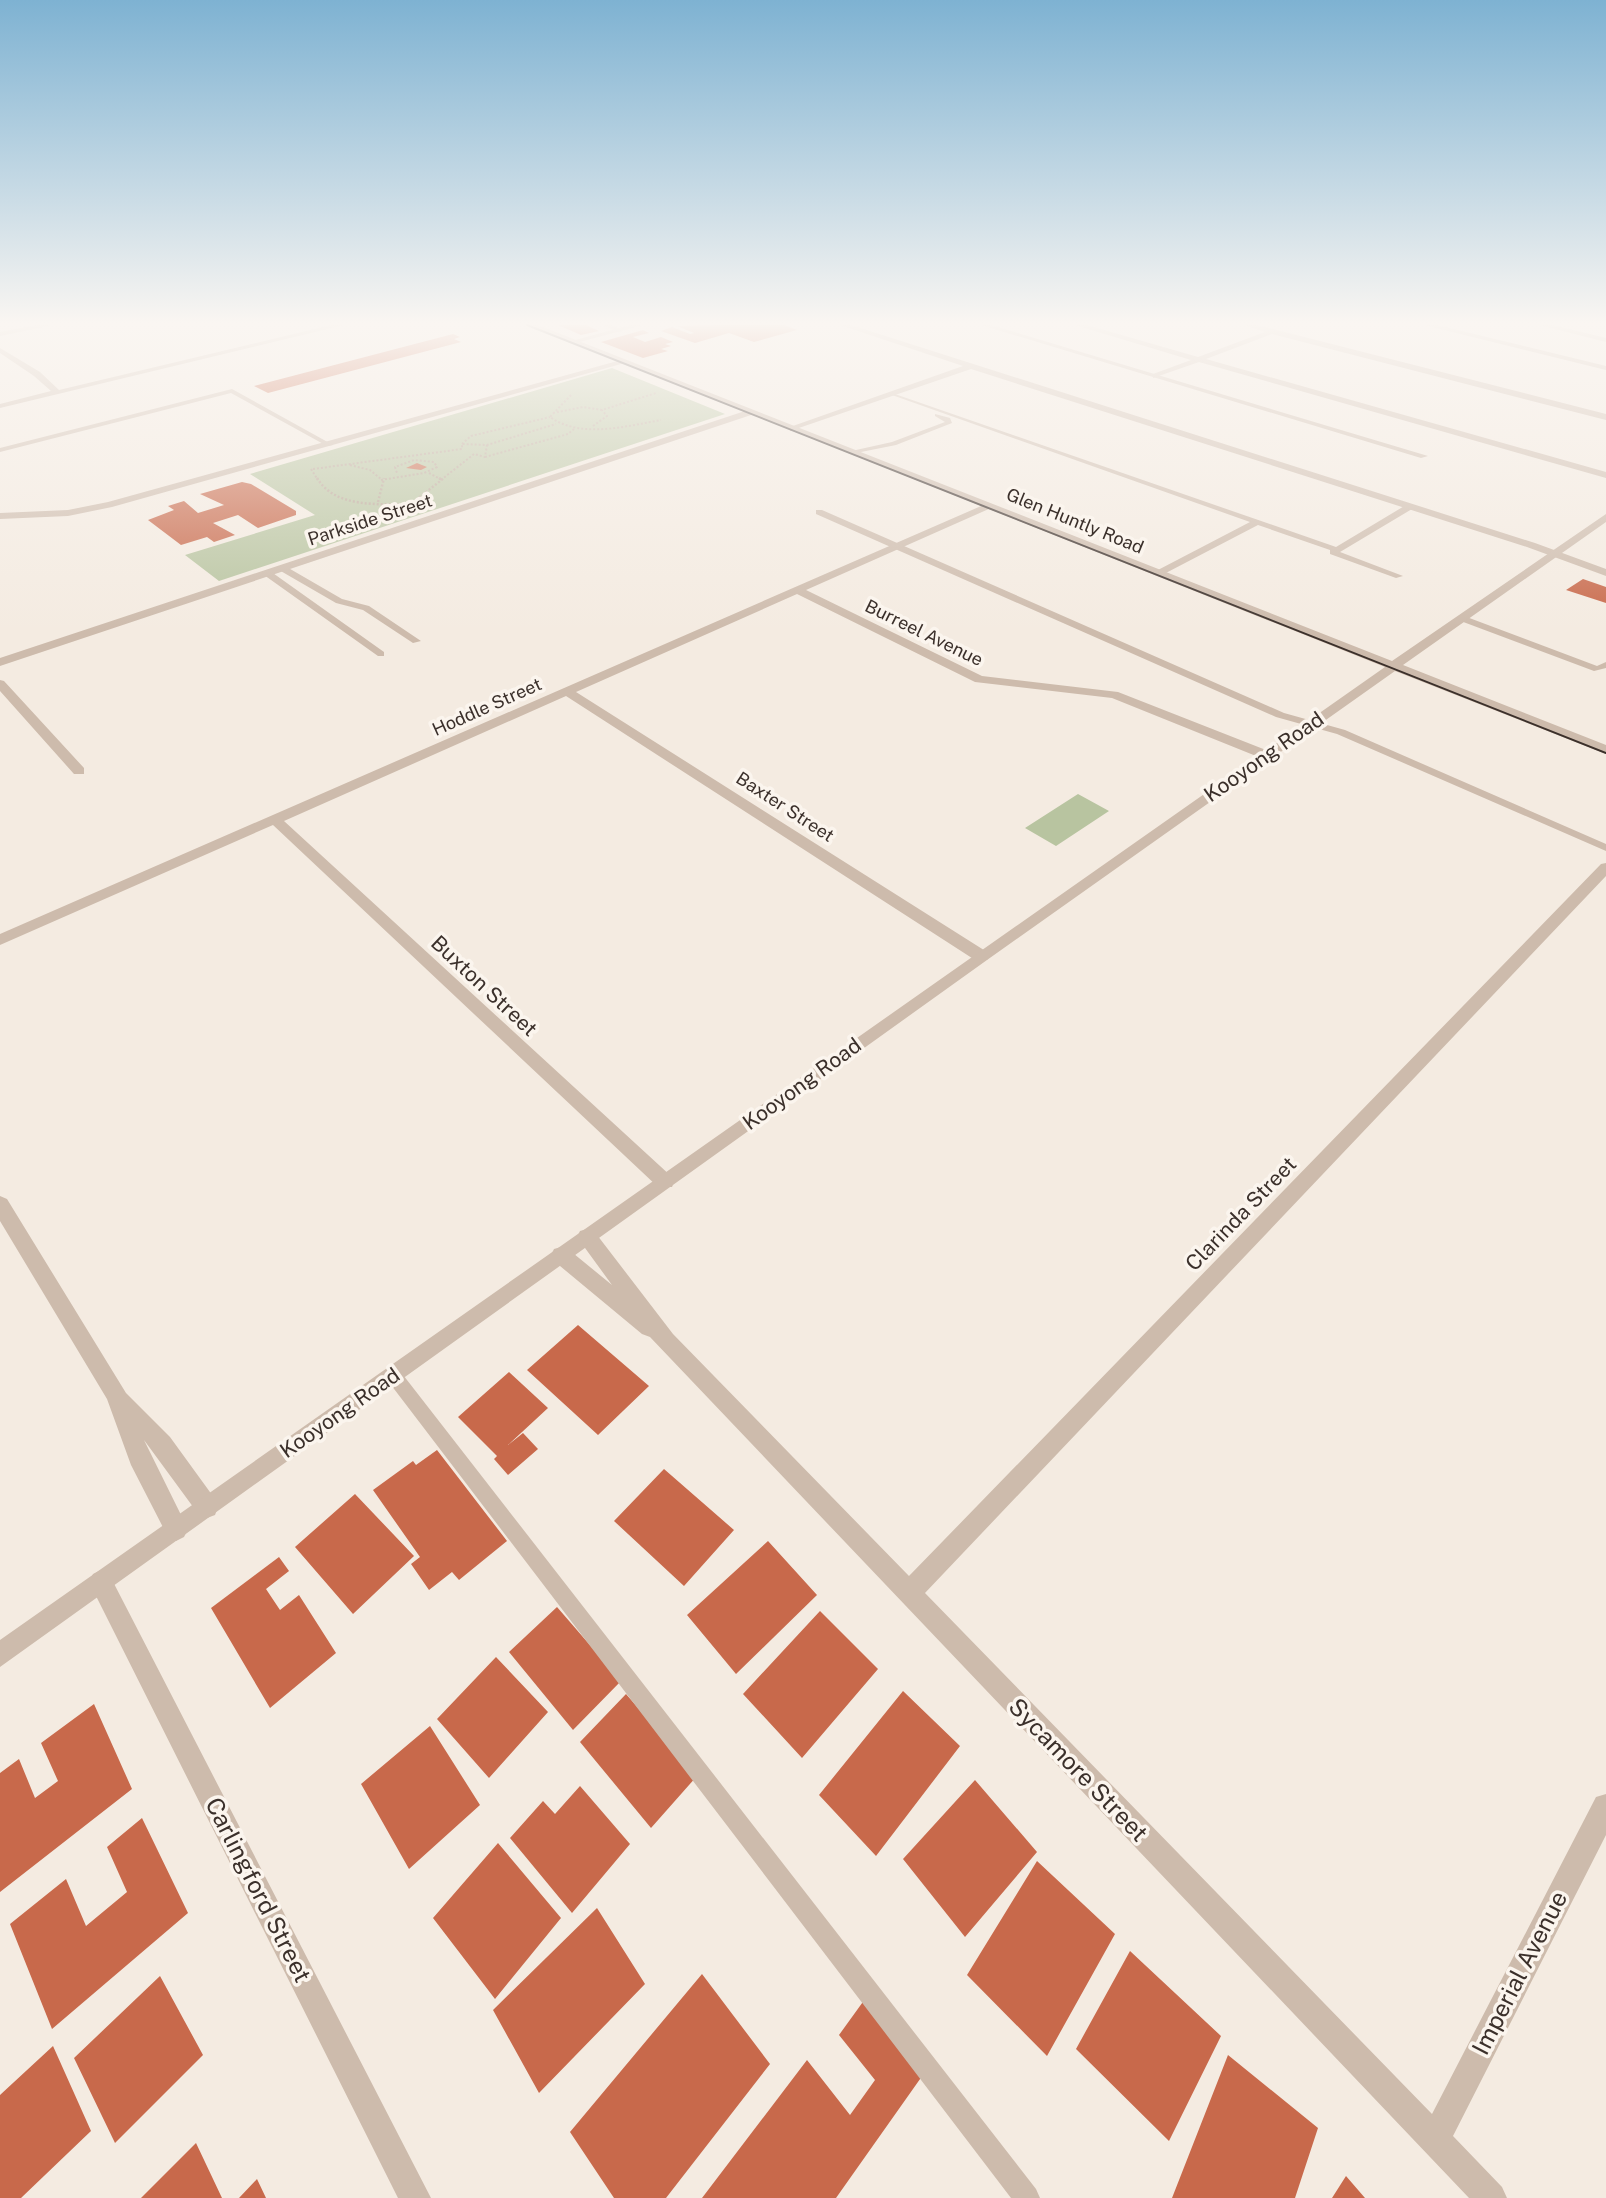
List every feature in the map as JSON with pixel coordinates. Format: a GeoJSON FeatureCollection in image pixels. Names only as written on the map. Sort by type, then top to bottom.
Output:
{"type":"FeatureCollection","features":[{"type":"Feature","properties":{"kind":"street"},"geometry":{"type":"LineString","coordinates":[[0,516],[89,510],[390,428]]}},
{"type":"Feature","properties":{"kind":"street","name":"Parkside Street"},"geometry":{"type":"LineString","coordinates":[[0,662],[704,428]]}},
{"type":"Feature","properties":{"kind":"street","name":"Glen Huntly Road"},"geometry":{"type":"LineString","coordinates":[[789,428],[1606,750]]}},
{"type":"Feature","properties":{"kind":"street"},"geometry":{"type":"LineString","coordinates":[[793,429],[797,428]]}},
{"type":"Feature","properties":{"kind":"street"},"geometry":{"type":"LineString","coordinates":[[1162,428],[1409,507],[1606,575]]}},
{"type":"Feature","properties":{"kind":"street"},"geometry":{"type":"LineString","coordinates":[[1439,428],[1606,475]]}},
{"type":"Feature","properties":{"kind":"street","name":"Hoddle Street"},"geometry":{"type":"LineString","coordinates":[[0,940],[988,506]]}},
{"type":"Feature","properties":{"kind":"street","name":"Kooyong Road"},"geometry":{"type":"LineString","coordinates":[[0,1655],[981,956],[1606,517]]}},
{"type":"Feature","properties":{"kind":"street","name":"Burreel Avenue"},"geometry":{"type":"LineString","coordinates":[[797,590],[985,681],[1103,692],[1260,760]]}},
{"type":"Feature","properties":{"kind":"street"},"geometry":{"type":"LineString","coordinates":[[0,684],[79,771]]}},
{"type":"Feature","properties":{"kind":"street","name":"Baxter Street"},"geometry":{"type":"LineString","coordinates":[[567,691],[981,956]]}},
{"type":"Feature","properties":{"kind":"street","name":"Buxton Street"},"geometry":{"type":"LineString","coordinates":[[275,820],[665,1182]]}},
{"type":"Feature","properties":{"kind":"street","name":"Clarinda Street"},"geometry":{"type":"LineString","coordinates":[[909,1593],[1606,867]]}},
{"type":"Feature","properties":{"kind":"street"},"geometry":{"type":"LineString","coordinates":[[0,1204],[116,1395],[139,1457],[176,1529]]}},
{"type":"Feature","properties":{"kind":"street","name":"Sycamore Street"},"geometry":{"type":"LineString","coordinates":[[587,1237],[666,1341]]}},
{"type":"Feature","properties":{"kind":"street","name":"Sycamore Street"},"geometry":{"type":"LineString","coordinates":[[561,1255],[666,1341],[1491,2198]]}},
{"type":"Feature","properties":{"kind":"street"},"geometry":{"type":"LineString","coordinates":[[116,1395],[162,1444],[207,1507]]}},
{"type":"Feature","properties":{"kind":"street","name":"Carlingford Street"},"geometry":{"type":"LineString","coordinates":[[102,1582],[415,2198]]}},
{"type":"Feature","properties":{"kind":"street","name":"Imperial Avenue"},"geometry":{"type":"LineString","coordinates":[[1435,2140],[1606,1807]]}},
{"type":"Feature","properties":{"kind":"lane"},"geometry":{"type":"LineString","coordinates":[[0,450],[88,428]]}},
{"type":"Feature","properties":{"kind":"lane"},"geometry":{"type":"LineString","coordinates":[[298,428],[329,445]]}},
{"type":"Feature","properties":{"kind":"lane"},"geometry":{"type":"LineString","coordinates":[[851,452],[894,444],[937,428]]}},
{"type":"Feature","properties":{"kind":"lane"},"geometry":{"type":"LineString","coordinates":[[984,428],[1337,550]]}},
{"type":"Feature","properties":{"kind":"lane"},"geometry":{"type":"LineString","coordinates":[[1329,428],[1424,456]]}},
{"type":"Feature","properties":{"kind":"lane"},"geometry":{"type":"LineString","coordinates":[[1399,576],[1333,552],[1409,507]]}},
{"type":"Feature","properties":{"kind":"lane"},"geometry":{"type":"LineString","coordinates":[[818,512],[1280,715],[1341,732],[1606,848]]}},
{"type":"Feature","properties":{"kind":"lane"},"geometry":{"type":"LineString","coordinates":[[1159,573],[1257,522]]}},
{"type":"Feature","properties":{"kind":"lane"},"geometry":{"type":"LineString","coordinates":[[282,568],[339,601],[366,608],[416,641]]}},
{"type":"Feature","properties":{"kind":"lane"},"geometry":{"type":"LineString","coordinates":[[267,573],[382,654]]}},
{"type":"Feature","properties":{"kind":"lane"},"geometry":{"type":"LineString","coordinates":[[1461,618],[1597,669],[1606,665]]}},
{"type":"Feature","properties":{"kind":"lane"},"geometry":{"type":"LineString","coordinates":[[394,1376],[1027,2198]]}},
{"type":"Feature","properties":{"kind":"path"},"geometry":{"type":"LineString","coordinates":[[462,444],[471,436],[503,428]]}},
{"type":"Feature","properties":{"kind":"path"},"geometry":{"type":"LineString","coordinates":[[462,449],[485,457],[504,454],[568,434],[574,428],[594,428]]}},
{"type":"Feature","properties":{"kind":"path"},"geometry":{"type":"LineString","coordinates":[[485,457],[487,445]]}},
{"type":"Feature","properties":{"kind":"path"},"geometry":{"type":"LineString","coordinates":[[401,512],[474,454]]}},
{"type":"Feature","properties":{"kind":"path"},"geometry":{"type":"LineString","coordinates":[[397,458],[405,462]]}},
{"type":"Feature","properties":{"kind":"path"},"geometry":{"type":"LineString","coordinates":[[381,479],[397,473],[411,476],[429,473],[437,467],[434,461],[405,462],[395,467],[397,473]]}},
{"type":"Feature","properties":{"kind":"path"},"geometry":{"type":"LineString","coordinates":[[348,464],[370,470],[381,479]]}},
{"type":"Feature","properties":{"kind":"path"},"geometry":{"type":"LineString","coordinates":[[311,469],[320,486],[350,504],[378,502],[410,505]]}},
{"type":"Feature","properties":{"kind":"path"},"geometry":{"type":"LineString","coordinates":[[429,473],[442,480]]}},
{"type":"Feature","properties":{"kind":"path"},"geometry":{"type":"LineString","coordinates":[[378,502],[381,479]]}},
{"type":"Feature","properties":{"kind":"green space"},"geometry":{"type":"Polygon","coordinates":[[[409,428],[684,428],[219,581],[185,555],[315,515],[250,474],[409,428]]]}},
{"type":"Feature","properties":{"kind":"green space"},"geometry":{"type":"Polygon","coordinates":[[[1078,794],[1109,811],[1056,846],[1025,828],[1078,794]]]}},
{"type":"Feature","properties":{"kind":"building"},"geometry":{"type":"Polygon","coordinates":[[[417,463],[427,467],[421,470],[406,468],[417,463]]]}},
{"type":"Feature","properties":{"kind":"building"},"geometry":{"type":"Polygon","coordinates":[[[242,482],[251,484],[296,511],[296,515],[258,528],[238,515],[213,523],[235,535],[214,542],[207,537],[181,545],[148,520],[174,510],[168,506],[184,501],[198,513],[224,505],[200,494],[242,482]]]}},
{"type":"Feature","properties":{"kind":"building"},"geometry":{"type":"Polygon","coordinates":[[[1583,579],[1606,587],[1606,603],[1566,590],[1583,579]]]}},
{"type":"Feature","properties":{"kind":"building"},"geometry":{"type":"Polygon","coordinates":[[[578,1325],[649,1386],[598,1435],[527,1370],[578,1325]]]}},
{"type":"Feature","properties":{"kind":"building"},"geometry":{"type":"Polygon","coordinates":[[[509,1372],[548,1408],[508,1445],[523,1433],[538,1449],[508,1475],[494,1459],[497,1456],[458,1417],[509,1372]]]}},
{"type":"Feature","properties":{"kind":"building"},"geometry":{"type":"Polygon","coordinates":[[[437,1450],[507,1541],[459,1580],[452,1572],[429,1590],[411,1564],[420,1557],[373,1490],[413,1461],[416,1465],[437,1450]]]}},
{"type":"Feature","properties":{"kind":"building"},"geometry":{"type":"Polygon","coordinates":[[[664,1469],[734,1530],[684,1586],[614,1521],[664,1469]]]}},
{"type":"Feature","properties":{"kind":"building"},"geometry":{"type":"Polygon","coordinates":[[[355,1494],[414,1556],[353,1614],[295,1547],[355,1494]]]}},
{"type":"Feature","properties":{"kind":"building"},"geometry":{"type":"Polygon","coordinates":[[[768,1541],[817,1595],[736,1674],[687,1615],[768,1541]]]}},
{"type":"Feature","properties":{"kind":"building"},"geometry":{"type":"Polygon","coordinates":[[[279,1557],[289,1571],[266,1589],[280,1610],[299,1595],[336,1653],[270,1708],[211,1608],[279,1557]]]}},
{"type":"Feature","properties":{"kind":"building"},"geometry":{"type":"Polygon","coordinates":[[[557,1607],[621,1681],[573,1730],[509,1652],[557,1607]]]}},
{"type":"Feature","properties":{"kind":"building"},"geometry":{"type":"Polygon","coordinates":[[[820,1611],[878,1669],[802,1758],[743,1694],[820,1611]]]}},
{"type":"Feature","properties":{"kind":"building"},"geometry":{"type":"Polygon","coordinates":[[[496,1657],[548,1712],[489,1778],[437,1719],[496,1657]]]}},
{"type":"Feature","properties":{"kind":"building"},"geometry":{"type":"Polygon","coordinates":[[[903,1691],[960,1746],[876,1856],[819,1795],[903,1691]]]}},
{"type":"Feature","properties":{"kind":"building"},"geometry":{"type":"Polygon","coordinates":[[[626,1694],[697,1776],[651,1828],[580,1742],[626,1694]]]}},
{"type":"Feature","properties":{"kind":"building"},"geometry":{"type":"Polygon","coordinates":[[[94,1704],[132,1789],[0,1892],[0,1773],[19,1759],[35,1798],[58,1781],[41,1743],[94,1704]]]}},
{"type":"Feature","properties":{"kind":"building"},"geometry":{"type":"Polygon","coordinates":[[[430,1726],[480,1805],[409,1869],[361,1784],[430,1726]]]}},
{"type":"Feature","properties":{"kind":"building"},"geometry":{"type":"Polygon","coordinates":[[[975,1780],[1037,1852],[965,1937],[903,1859],[975,1780]]]}},
{"type":"Feature","properties":{"kind":"building"},"geometry":{"type":"Polygon","coordinates":[[[580,1786],[630,1844],[572,1913],[510,1838],[543,1801],[555,1814],[580,1786]]]}},
{"type":"Feature","properties":{"kind":"building"},"geometry":{"type":"Polygon","coordinates":[[[142,1818],[188,1913],[52,2029],[10,1924],[66,1879],[86,1926],[127,1892],[107,1847],[142,1818]]]}},
{"type":"Feature","properties":{"kind":"building"},"geometry":{"type":"Polygon","coordinates":[[[498,1843],[561,1918],[495,1999],[433,1918],[498,1843]]]}},
{"type":"Feature","properties":{"kind":"building"},"geometry":{"type":"Polygon","coordinates":[[[1037,1861],[1115,1934],[1047,2056],[967,1975],[1037,1861]]]}},
{"type":"Feature","properties":{"kind":"building"},"geometry":{"type":"Polygon","coordinates":[[[597,1908],[645,1984],[539,2093],[493,2010],[597,1908]]]}},
{"type":"Feature","properties":{"kind":"building"},"geometry":{"type":"Polygon","coordinates":[[[1130,1951],[1221,2036],[1169,2141],[1076,2049],[1130,1951]]]}},
{"type":"Feature","properties":{"kind":"building"},"geometry":{"type":"Polygon","coordinates":[[[702,1974],[770,2064],[666,2198],[614,2198],[570,2132],[702,1974]]]}},
{"type":"Feature","properties":{"kind":"building"},"geometry":{"type":"Polygon","coordinates":[[[160,1976],[203,2055],[115,2143],[74,2058],[160,1976]]]}},
{"type":"Feature","properties":{"kind":"building"},"geometry":{"type":"Polygon","coordinates":[[[865,1999],[925,2072],[836,2198],[702,2198],[807,2060],[850,2115],[875,2080],[839,2035],[865,1999]]]}},
{"type":"Feature","properties":{"kind":"building"},"geometry":{"type":"Polygon","coordinates":[[[53,2046],[91,2131],[21,2198],[0,2198],[0,2095],[53,2046]]]}},
{"type":"Feature","properties":{"kind":"building"},"geometry":{"type":"Polygon","coordinates":[[[1228,2055],[1318,2128],[1295,2198],[1172,2198],[1228,2055]]]}},
{"type":"Feature","properties":{"kind":"building"},"geometry":{"type":"Polygon","coordinates":[[[196,2143],[222,2198],[141,2198],[196,2143]]]}},
{"type":"Feature","properties":{"kind":"building"},"geometry":{"type":"Polygon","coordinates":[[[1346,2176],[1365,2198],[1332,2198],[1346,2176]]]}},
{"type":"Feature","properties":{"kind":"building"},"geometry":{"type":"Polygon","coordinates":[[[257,2179],[266,2198],[239,2198],[257,2179]]]}},
{"type":"Feature","properties":{"kind":"tram line"},"geometry":{"type":"LineString","coordinates":[[786,428],[1606,753]]}}]}
